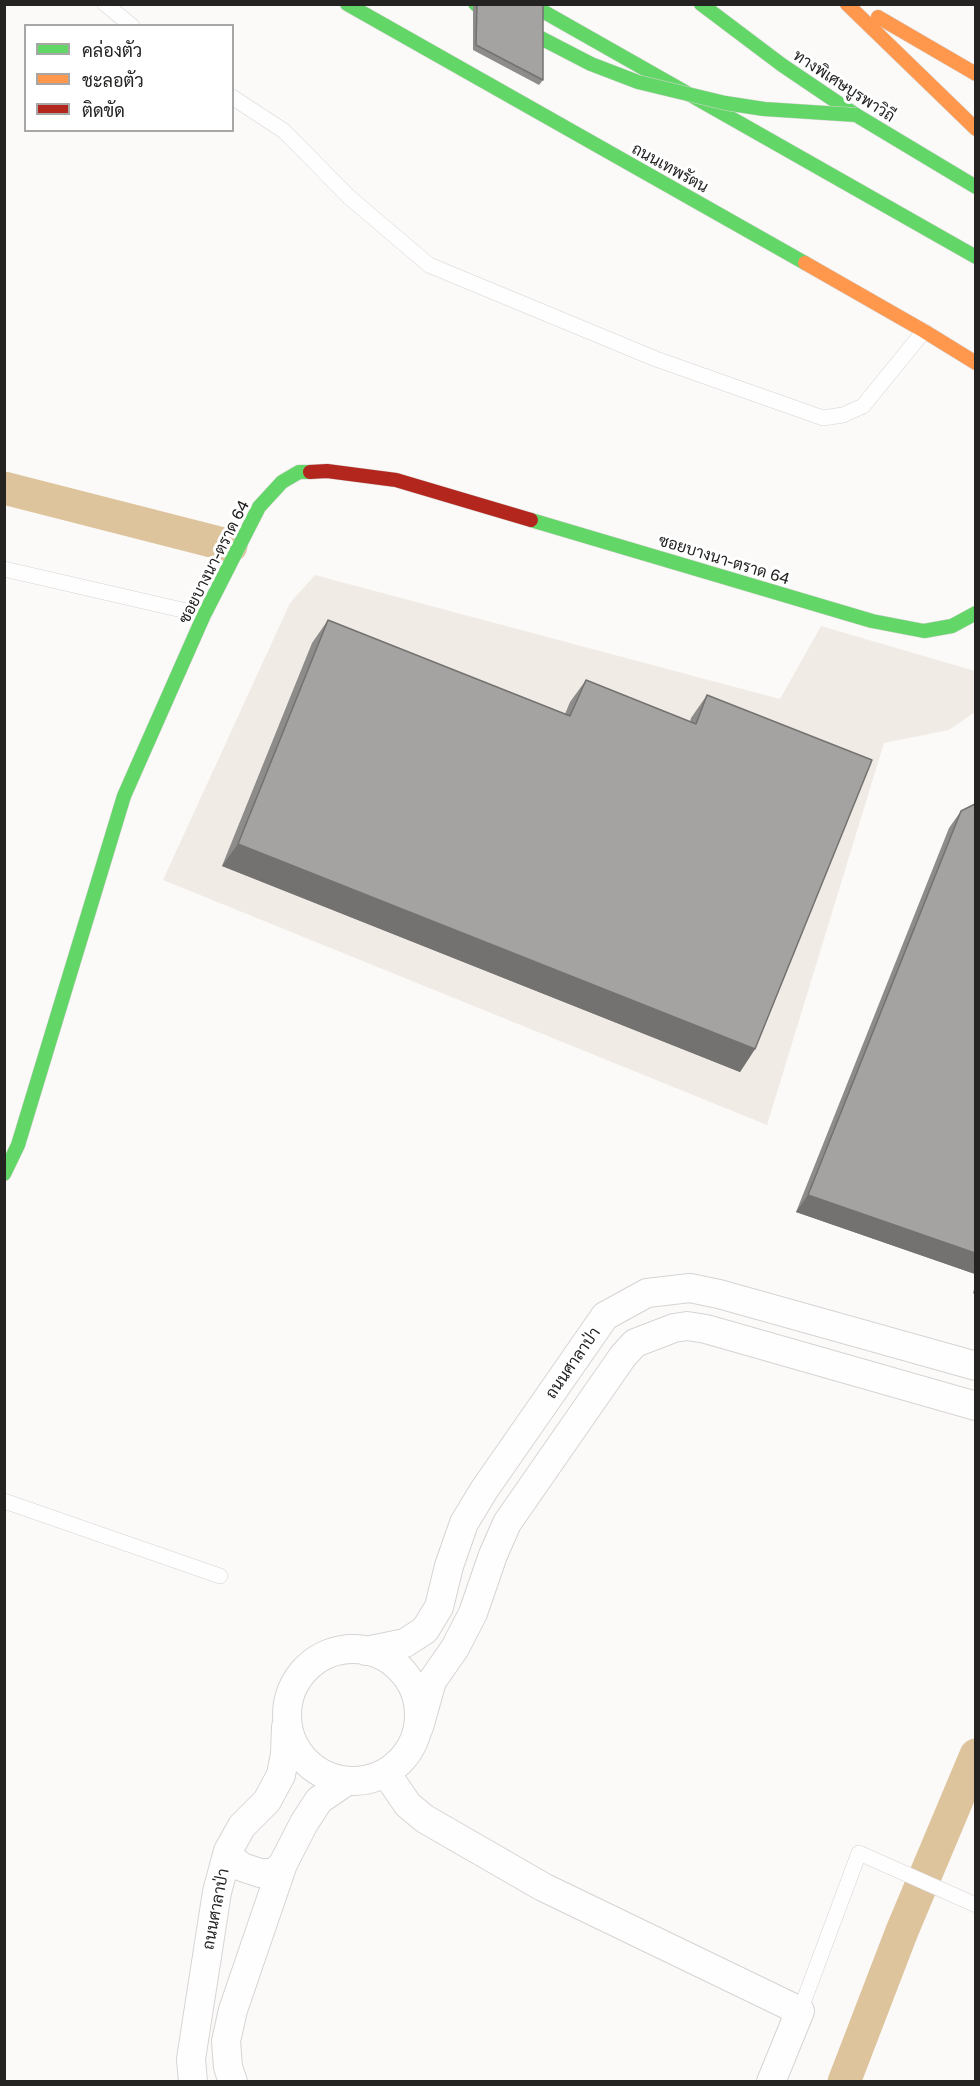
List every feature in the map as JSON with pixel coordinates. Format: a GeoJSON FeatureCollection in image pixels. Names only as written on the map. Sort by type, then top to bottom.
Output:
{"type":"FeatureCollection","features":[{"type":"Feature","properties":{"kind":"main road","name":"ถนนเทพรัตน"},"geometry":{"type":"LineString","coordinates":[[347,4],[924,331],[975,363]]}},
{"type":"Feature","properties":{"kind":"main road"},"geometry":{"type":"LineString","coordinates":[[475,4],[591,64],[638,82],[687,95],[754,108],[856,115]]}},
{"type":"Feature","properties":{"kind":"main road"},"geometry":{"type":"LineString","coordinates":[[530,4],[975,257]]}},
{"type":"Feature","properties":{"kind":"main road","name":"ทางพิเศษบูรพาวิถี"},"geometry":{"type":"LineString","coordinates":[[700,4],[782,65],[856,115],[975,187]]}},
{"type":"Feature","properties":{"kind":"main road"},"geometry":{"type":"LineString","coordinates":[[847,4],[975,129]]}},
{"type":"Feature","properties":{"kind":"main road"},"geometry":{"type":"LineString","coordinates":[[856,4],[975,74]]}},
{"type":"Feature","properties":{"kind":"main road","name":"ซอยบางนา-ตราด 64"},"geometry":{"type":"LineString","coordinates":[[4,1173],[11,1142],[123,796],[204,615],[259,507],[282,482],[299,472],[327,471],[396,480],[872,621],[924,632],[952,626],[975,613]]}},
{"type":"Feature","properties":{"kind":"street","name":"ถนนศาลาป่า"},"geometry":{"type":"LineString","coordinates":[[366,1650],[405,1643],[425,1630],[439,1607],[449,1566],[464,1523],[484,1490],[605,1316],[647,1293],[690,1288],[719,1294],[975,1366]]}},
{"type":"Feature","properties":{"kind":"street","name":"ถนนศาลาป่า"},"geometry":{"type":"LineString","coordinates":[[286,1717],[290,1738],[301,1757],[317,1771],[336,1780],[357,1782],[379,1777],[397,1766],[411,1748],[432,1681],[455,1648],[473,1613],[507,1523],[622,1356],[635,1343],[674,1328],[687,1326],[706,1329],[975,1406]]}},
{"type":"Feature","properties":{"kind":"street","name":"ถนนศาลาป่า"},"geometry":{"type":"LineString","coordinates":[[193,2082],[191,2059],[217,1892],[227,1855],[242,1826],[267,1801],[281,1775],[285,1754],[289,1695],[298,1676],[315,1661],[335,1651],[357,1649],[379,1654],[398,1666],[412,1684],[420,1705],[419,1727]]}},
{"type":"Feature","properties":{"kind":"street"},"geometry":{"type":"LineString","coordinates":[[386,1773],[408,1805],[425,1819],[543,1887],[800,2010],[771,2082]]}},
{"type":"Feature","properties":{"kind":"street","name":"ถนนศาลาป่า"},"geometry":{"type":"LineString","coordinates":[[233,2082],[228,2067],[226,2041],[233,2010],[284,1864],[304,1822],[319,1800],[347,1781]]}},
{"type":"Feature","properties":{"kind":"street"},"geometry":{"type":"LineString","coordinates":[[227,1855],[242,1866],[260,1873],[274,1873],[284,1864]]}},
{"type":"Feature","properties":{"kind":"lane"},"geometry":{"type":"LineString","coordinates":[[105,4],[130,24]]}},
{"type":"Feature","properties":{"kind":"lane"},"geometry":{"type":"LineString","coordinates":[[234,98],[284,131],[349,197],[429,265],[656,359],[823,418],[843,415],[863,406],[924,331]]}},
{"type":"Feature","properties":{"kind":"lane"},"geometry":{"type":"LineString","coordinates":[[4,569],[204,615]]}},
{"type":"Feature","properties":{"kind":"lane"},"geometry":{"type":"LineString","coordinates":[[4,1501],[220,1576]]}},
{"type":"Feature","properties":{"kind":"lane"},"geometry":{"type":"LineString","coordinates":[[800,2010],[859,1853],[975,1905]]}},
{"type":"Feature","properties":{"kind":"shaded area"},"geometry":{"type":"Polygon","coordinates":[[[315,575],[780,699],[821,626],[975,671],[975,712],[949,730],[884,743],[767,1125],[163,880],[290,603],[315,575]]]}},
{"type":"Feature","properties":{"kind":"building"},"geometry":{"type":"Polygon","coordinates":[[[477,4],[543,4],[543,80],[476,45],[477,4]]]}},
{"type":"Feature","properties":{"kind":"building"},"geometry":{"type":"Polygon","coordinates":[[[328,620],[570,716],[586,680],[696,724],[707,695],[872,760],[755,1049],[238,844],[328,620]]]}},
{"type":"Feature","properties":{"kind":"building"},"geometry":{"type":"Polygon","coordinates":[[[975,804],[975,1253],[808,1195],[961,811],[975,804]]]}},
{"type":"Feature","properties":{"kind":"waterway"},"geometry":{"type":"LineString","coordinates":[[4,488],[231,546]]}},
{"type":"Feature","properties":{"kind":"waterway"},"geometry":{"type":"LineString","coordinates":[[844,2082],[902,1931],[976,1755]]}},
{"type":"Feature","properties":{"kind":"traffic: fast"},"geometry":{"type":"LineString","coordinates":[[347,4],[805,263]]}},
{"type":"Feature","properties":{"kind":"traffic: fast"},"geometry":{"type":"LineString","coordinates":[[475,4],[591,64],[638,82],[725,103],[764,109],[856,115]]}},
{"type":"Feature","properties":{"kind":"traffic: fast"},"geometry":{"type":"LineString","coordinates":[[530,4],[976,257]]}},
{"type":"Feature","properties":{"kind":"traffic: fast"},"geometry":{"type":"LineString","coordinates":[[701,4],[782,65],[856,115],[976,187]]}},
{"type":"Feature","properties":{"kind":"traffic: fast"},"geometry":{"type":"LineString","coordinates":[[4,1174],[18,1145],[124,796],[204,615],[259,507],[282,482],[299,472],[310,472]]}},
{"type":"Feature","properties":{"kind":"traffic: fast"},"geometry":{"type":"LineString","coordinates":[[531,520],[872,621],[924,631],[952,626],[976,613]]}},
{"type":"Feature","properties":{"kind":"traffic: slow"},"geometry":{"type":"LineString","coordinates":[[847,4],[976,129]]}},
{"type":"Feature","properties":{"kind":"traffic: slow"},"geometry":{"type":"LineString","coordinates":[[878,17],[976,74]]}},
{"type":"Feature","properties":{"kind":"traffic: slow"},"geometry":{"type":"LineString","coordinates":[[805,263],[976,363]]}},
{"type":"Feature","properties":{"kind":"traffic: jam"},"geometry":{"type":"LineString","coordinates":[[310,472],[327,471],[396,480],[531,520]]}}]}
